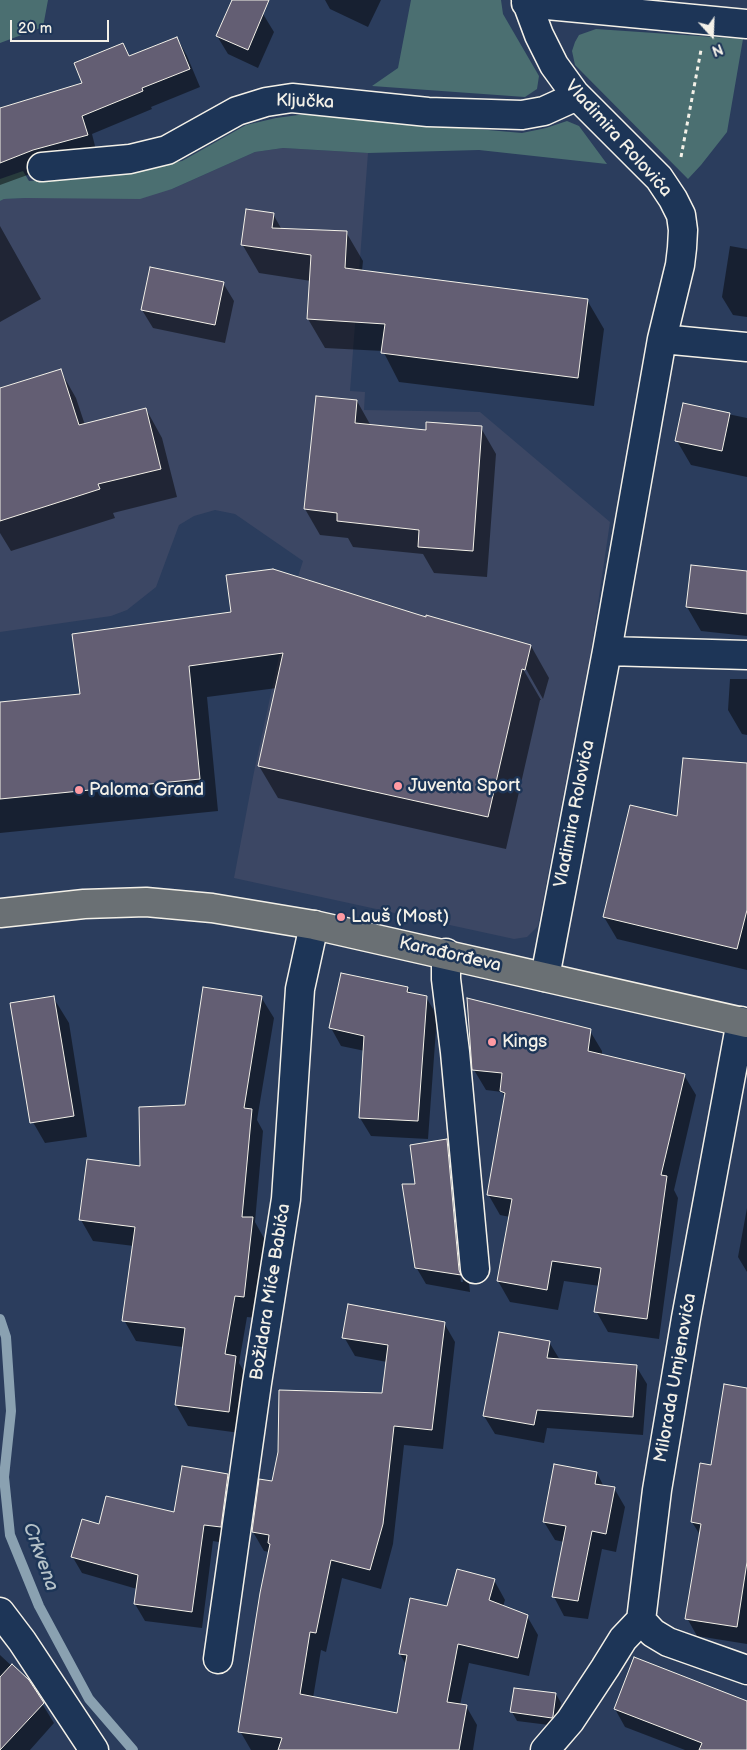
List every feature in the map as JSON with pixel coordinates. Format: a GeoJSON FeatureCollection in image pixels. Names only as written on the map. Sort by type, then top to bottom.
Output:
{"type":"FeatureCollection","features":[{"type":"Feature","properties":{"kind":"main road","name":"Karađorđeva"},"geometry":{"type":"LineString","coordinates":[[0,912],[84,904],[146,902],[212,908],[314,925],[446,953],[744,1022]]}},
{"type":"Feature","properties":{"kind":"street","name":"Vladimira Rolovića"},"geometry":{"type":"LineString","coordinates":[[545,977],[607,651],[662,339],[676,287],[682,248],[681,215],[673,199],[659,178],[577,96],[554,65],[526,2],[747,24]]}},
{"type":"Feature","properties":{"kind":"street","name":"Ključka"},"geometry":{"type":"LineString","coordinates":[[42,167],[130,159],[167,150],[237,111],[266,102],[292,98],[428,112],[522,115],[544,111],[577,96]]}},
{"type":"Feature","properties":{"kind":"street"},"geometry":{"type":"LineString","coordinates":[[662,339],[747,347]]}},
{"type":"Feature","properties":{"kind":"street"},"geometry":{"type":"LineString","coordinates":[[607,651],[747,655]]}},
{"type":"Feature","properties":{"kind":"street","name":"Božidara Miće Babića"},"geometry":{"type":"LineString","coordinates":[[218,1659],[257,1384],[286,1199],[300,989],[314,925]]}},
{"type":"Feature","properties":{"kind":"street"},"geometry":{"type":"LineString","coordinates":[[446,953],[446,979],[456,1052],[475,1270]]}},
{"type":"Feature","properties":{"kind":"street","name":"Milorada Umjenovića"},"geometry":{"type":"LineString","coordinates":[[641,1620],[657,1490],[686,1318],[744,1022]]}},
{"type":"Feature","properties":{"kind":"street"},"geometry":{"type":"LineString","coordinates":[[0,1612],[94,1750]]}},
{"type":"Feature","properties":{"kind":"street"},"geometry":{"type":"LineString","coordinates":[[545,1750],[570,1721],[622,1639],[641,1620],[653,1633],[668,1642],[747,1670]]}},
{"type":"Feature","properties":{"kind":"path"},"geometry":{"type":"LineString","coordinates":[[673,199],[702,45]]}},
{"type":"Feature","properties":{"kind":"shaded area"},"geometry":{"type":"Polygon","coordinates":[[[283,148],[368,153],[350,391],[365,392],[364,410],[480,412],[610,522],[591,651],[538,926],[527,937],[514,939],[234,878],[279,656],[282,626],[303,561],[235,514],[215,510],[194,516],[179,525],[156,587],[127,610],[111,616],[0,632],[0,201],[4,199],[172,189],[255,152],[283,148]]]}},
{"type":"Feature","properties":{"kind":"green space"},"geometry":{"type":"Polygon","coordinates":[[[0,0],[48,0],[43,27],[0,43],[0,0]]]}},
{"type":"Feature","properties":{"kind":"green space"},"geometry":{"type":"Polygon","coordinates":[[[411,0],[501,0],[503,14],[539,76],[537,89],[525,97],[372,86],[398,68],[411,0]]]}},
{"type":"Feature","properties":{"kind":"green space"},"geometry":{"type":"Polygon","coordinates":[[[596,29],[743,39],[727,132],[688,179],[575,65],[572,51],[579,35],[596,29]]]}},
{"type":"Feature","properties":{"kind":"green space"},"geometry":{"type":"Polygon","coordinates":[[[306,114],[522,133],[567,121],[579,126],[607,164],[479,150],[368,153],[283,148],[255,152],[172,189],[140,199],[26,198],[4,199],[0,201],[0,179],[23,171],[29,181],[95,177],[182,161],[246,125],[306,114]]]}},
{"type":"Feature","properties":{"kind":"building"},"geometry":{"type":"Polygon","coordinates":[[[232,0],[269,0],[248,50],[216,36],[232,0]]]}},
{"type":"Feature","properties":{"kind":"building"},"geometry":{"type":"Polygon","coordinates":[[[177,37],[190,69],[142,88],[143,91],[82,116],[88,135],[33,150],[0,163],[0,108],[82,83],[74,63],[123,43],[129,56],[177,37]]]}},
{"type":"Feature","properties":{"kind":"building"},"geometry":{"type":"Polygon","coordinates":[[[246,209],[274,213],[272,228],[347,231],[345,268],[588,299],[578,378],[381,353],[385,324],[307,319],[311,255],[241,245],[246,209]]]}},
{"type":"Feature","properties":{"kind":"building"},"geometry":{"type":"Polygon","coordinates":[[[150,267],[224,282],[215,325],[141,310],[150,267]]]}},
{"type":"Feature","properties":{"kind":"building"},"geometry":{"type":"Polygon","coordinates":[[[61,369],[79,425],[146,408],[161,469],[98,484],[100,489],[0,521],[0,388],[61,369]]]}},
{"type":"Feature","properties":{"kind":"building"},"geometry":{"type":"Polygon","coordinates":[[[316,396],[357,400],[355,423],[426,430],[426,422],[482,426],[473,551],[418,547],[419,530],[337,521],[337,513],[304,509],[316,396]]]}},
{"type":"Feature","properties":{"kind":"building"},"geometry":{"type":"Polygon","coordinates":[[[683,403],[730,413],[722,451],[675,441],[683,403]]]}},
{"type":"Feature","properties":{"kind":"building"},"geometry":{"type":"Polygon","coordinates":[[[691,565],[747,571],[747,614],[686,607],[691,565]]]}},
{"type":"Feature","properties":{"kind":"building"},"geometry":{"type":"Polygon","coordinates":[[[273,569],[426,617],[426,615],[531,645],[525,670],[522,669],[488,817],[258,766],[283,653],[189,666],[200,779],[0,799],[0,702],[80,694],[72,634],[231,612],[226,575],[273,569]]]}},
{"type":"Feature","properties":{"kind":"building"},"geometry":{"type":"Polygon","coordinates":[[[683,758],[747,763],[747,910],[737,949],[603,917],[630,805],[677,816],[683,758]]]}},
{"type":"Feature","properties":{"kind":"building"},"geometry":{"type":"Polygon","coordinates":[[[341,973],[408,987],[407,992],[427,996],[418,1121],[359,1118],[364,1036],[329,1028],[341,973]]]}},
{"type":"Feature","properties":{"kind":"building"},"geometry":{"type":"Polygon","coordinates":[[[203,987],[262,996],[244,1108],[252,1109],[242,1217],[253,1217],[244,1297],[235,1296],[225,1354],[236,1356],[229,1412],[175,1405],[185,1328],[122,1321],[135,1227],[79,1220],[87,1159],[140,1166],[139,1107],[185,1105],[203,987]]]}},
{"type":"Feature","properties":{"kind":"building"},"geometry":{"type":"Polygon","coordinates":[[[54,996],[74,1116],[30,1123],[10,1003],[54,996]]]}},
{"type":"Feature","properties":{"kind":"building"},"geometry":{"type":"Polygon","coordinates":[[[467,998],[591,1029],[588,1051],[685,1074],[661,1175],[667,1176],[647,1319],[594,1312],[601,1268],[552,1261],[547,1290],[497,1281],[512,1199],[487,1195],[505,1093],[500,1091],[502,1073],[472,1070],[467,998]]]}},
{"type":"Feature","properties":{"kind":"building"},"geometry":{"type":"Polygon","coordinates":[[[447,1139],[461,1275],[415,1268],[402,1184],[415,1184],[410,1145],[447,1139]]]}},
{"type":"Feature","properties":{"kind":"building"},"geometry":{"type":"Polygon","coordinates":[[[348,1304],[445,1322],[432,1430],[394,1426],[383,1524],[370,1570],[331,1560],[316,1633],[310,1632],[300,1694],[397,1713],[407,1655],[399,1654],[410,1598],[447,1606],[457,1569],[495,1579],[489,1600],[528,1615],[518,1658],[458,1644],[447,1702],[467,1705],[459,1750],[278,1750],[282,1738],[238,1732],[260,1593],[270,1544],[268,1543],[269,1535],[252,1532],[259,1479],[272,1481],[278,1452],[279,1390],[382,1393],[388,1345],[342,1338],[348,1304]]]}},
{"type":"Feature","properties":{"kind":"building"},"geometry":{"type":"Polygon","coordinates":[[[499,1332],[550,1341],[547,1358],[637,1365],[633,1417],[537,1410],[534,1425],[483,1416],[499,1332]]]}},
{"type":"Feature","properties":{"kind":"building"},"geometry":{"type":"Polygon","coordinates":[[[724,1384],[747,1388],[747,1562],[737,1627],[685,1619],[701,1524],[691,1522],[700,1463],[711,1465],[724,1384]]]}},
{"type":"Feature","properties":{"kind":"building"},"geometry":{"type":"Polygon","coordinates":[[[554,1464],[597,1472],[595,1484],[615,1487],[606,1534],[592,1531],[578,1601],[552,1597],[566,1526],[543,1522],[554,1464]]]}},
{"type":"Feature","properties":{"kind":"building"},"geometry":{"type":"Polygon","coordinates":[[[182,1466],[228,1474],[221,1527],[204,1525],[192,1612],[134,1604],[138,1575],[71,1557],[82,1519],[99,1524],[106,1496],[174,1512],[182,1466]]]}},
{"type":"Feature","properties":{"kind":"building"},"geometry":{"type":"Polygon","coordinates":[[[634,1657],[747,1701],[747,1750],[699,1750],[702,1743],[614,1709],[634,1657]]]}},
{"type":"Feature","properties":{"kind":"building"},"geometry":{"type":"Polygon","coordinates":[[[12,1664],[29,1680],[44,1703],[0,1750],[0,1677],[12,1664]]]}},
{"type":"Feature","properties":{"kind":"building"},"geometry":{"type":"Polygon","coordinates":[[[514,1688],[556,1693],[552,1718],[510,1712],[514,1688]]]}},
{"type":"Feature","properties":{"kind":"waterway","name":"Crkvena"},"geometry":{"type":"LineString","coordinates":[[0,1319],[6,1337],[11,1411],[4,1477],[10,1535],[39,1606],[89,1699],[133,1750]]}},
{"type":"Feature","properties":{"kind":"place","name":"Juventa Sport"},"geometry":{"type":"Point","coordinates":[398,786]}},
{"type":"Feature","properties":{"kind":"place","name":"Paloma Grand"},"geometry":{"type":"Point","coordinates":[79,790]}},
{"type":"Feature","properties":{"kind":"place","name":"Lauš (Most)"},"geometry":{"type":"Point","coordinates":[341,917]}},
{"type":"Feature","properties":{"kind":"place","name":"Kings"},"geometry":{"type":"Point","coordinates":[492,1042]}}]}
